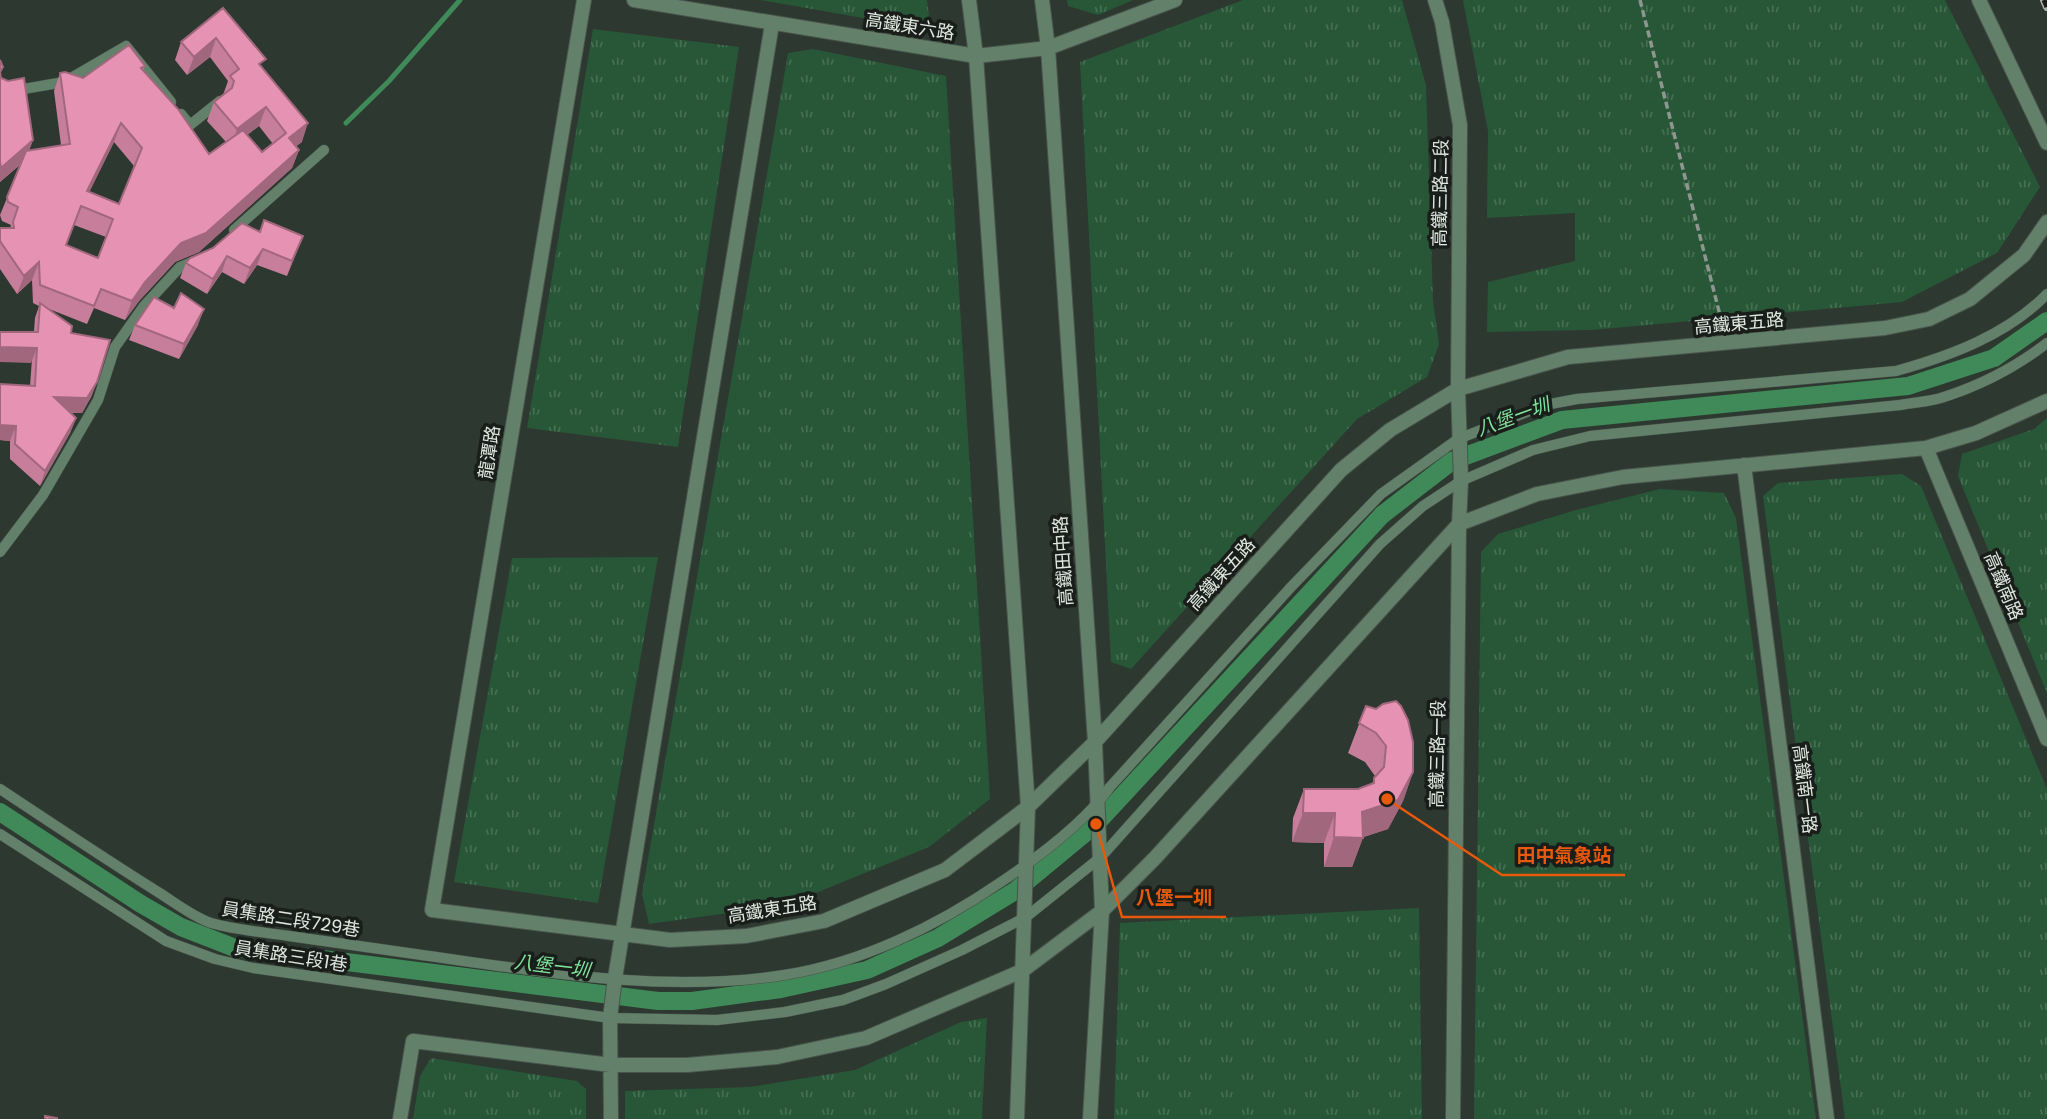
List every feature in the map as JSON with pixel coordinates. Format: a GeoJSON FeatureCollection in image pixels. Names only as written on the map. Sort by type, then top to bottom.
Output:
{"type":"FeatureCollection","features":[{"type":"Feature","properties":{"kind":"street","name":"龍潭路"},"geometry":{"type":"LineString","coordinates":[[432,910],[584,0]]}},
{"type":"Feature","properties":{"kind":"street","name":"高鐵東六路"},"geometry":{"type":"LineString","coordinates":[[634,0],[976,56],[1048,48],[1175,0]]}},
{"type":"Feature","properties":{"kind":"street"},"geometry":{"type":"LineString","coordinates":[[969,0],[976,56],[1028,807],[1017,1119]]}},
{"type":"Feature","properties":{"kind":"street","name":"高鐵田中路"},"geometry":{"type":"LineString","coordinates":[[1042,0],[1048,48],[1101,857],[1102,911],[1090,1119]]}},
{"type":"Feature","properties":{"kind":"street","name":"高鐵三路二段"},"geometry":{"type":"LineString","coordinates":[[1435,0],[1442,22],[1460,125],[1458,389]]}},
{"type":"Feature","properties":{"kind":"street"},"geometry":{"type":"LineString","coordinates":[[1979,0],[2047,143]]}},
{"type":"Feature","properties":{"kind":"street"},"geometry":{"type":"LineString","coordinates":[[611,1119],[610,1018],[615,978],[772,24]]}},
{"type":"Feature","properties":{"kind":"street","name":"高鐵東五路"},"geometry":{"type":"LineString","coordinates":[[432,910],[670,940],[746,936],[824,921],[945,870],[1028,807],[1095,742],[1341,470],[1390,430],[1458,389],[1568,357],[1885,328],[1929,319],[1970,299],[1999,277],[2024,255],[2047,222]]}},
{"type":"Feature","properties":{"kind":"street","name":"高鐵三路一段"},"geometry":{"type":"LineString","coordinates":[[1453,1119],[1461,481],[1458,389]]}},
{"type":"Feature","properties":{"kind":"street"},"geometry":{"type":"LineString","coordinates":[[400,1119],[413,1041],[611,1065],[687,1065],[777,1058],[866,1038],[1022,971],[1102,911],[1164,848],[1459,524],[1537,494],[1623,477],[1926,448],[1976,433],[2047,401]]}},
{"type":"Feature","properties":{"kind":"street","name":"高鐵南路"},"geometry":{"type":"LineString","coordinates":[[1926,448],[2047,739]]}},
{"type":"Feature","properties":{"kind":"street","name":"高鐵南一路"},"geometry":{"type":"LineString","coordinates":[[1744,465],[1827,1119]]}},
{"type":"Feature","properties":{"kind":"lane"},"geometry":{"type":"LineString","coordinates":[[0,93],[64,82],[126,46],[190,125],[220,101]]}},
{"type":"Feature","properties":{"kind":"lane"},"geometry":{"type":"LineString","coordinates":[[223,240],[324,150]]}},
{"type":"Feature","properties":{"kind":"lane"},"geometry":{"type":"LineString","coordinates":[[0,552],[43,495],[99,400],[115,347],[144,306],[180,267],[203,258]]}},
{"type":"Feature","properties":{"kind":"lane","name":"員集路二段729巷"},"geometry":{"type":"LineString","coordinates":[[0,789],[133,877],[208,922],[441,957],[615,978],[693,982],[785,975],[875,950],[936,922],[1027,865],[1098,803],[1273,607],[1358,517],[1381,495],[1458,439],[1545,405],[1577,399],[1896,371],[1933,360],[1991,335],[2029,313],[2047,294]]}},
{"type":"Feature","properties":{"kind":"lane","name":"員集路三段1巷"},"geometry":{"type":"LineString","coordinates":[[0,834],[166,941],[215,959],[253,968],[610,1018],[717,1020],[785,1012],[843,1000],[924,967],[1026,916],[1101,857],[1380,544],[1423,506],[1461,481],[1533,450],[1590,436],[1899,405],[1942,398],[2023,361],[2047,343]]}},
{"type":"Feature","properties":{"kind":"path"},"geometry":{"type":"LineString","coordinates":[[1640,0],[1727,343]]}},
{"type":"Feature","properties":{"kind":"green space"},"geometry":{"type":"Polygon","coordinates":[[[760,0],[927,0],[929,17],[920,28],[760,0]]]}},
{"type":"Feature","properties":{"kind":"green space"},"geometry":{"type":"Polygon","coordinates":[[[1067,0],[1133,0],[1098,15],[1068,6],[1067,0]]]}},
{"type":"Feature","properties":{"kind":"green space"},"geometry":{"type":"Polygon","coordinates":[[[1243,0],[1402,0],[1426,85],[1433,301],[1439,344],[1427,377],[1357,419],[1131,669],[1111,662],[1080,62],[1243,0]]]}},
{"type":"Feature","properties":{"kind":"green space"},"geometry":{"type":"Polygon","coordinates":[[[1463,0],[1945,0],[2040,187],[1997,253],[1902,302],[1591,330],[1487,332],[1488,282],[1575,261],[1575,213],[1487,218],[1488,131],[1463,0]]]}},
{"type":"Feature","properties":{"kind":"green space"},"geometry":{"type":"Polygon","coordinates":[[[593,29],[739,47],[678,447],[527,428],[593,29]]]}},
{"type":"Feature","properties":{"kind":"green space"},"geometry":{"type":"Polygon","coordinates":[[[813,49],[946,76],[990,799],[929,847],[786,905],[649,924],[642,894],[788,53],[813,49]]]}},
{"type":"Feature","properties":{"kind":"green space"},"geometry":{"type":"Polygon","coordinates":[[[2047,418],[2047,693],[1958,476],[1962,454],[2034,429],[2047,418]]]}},
{"type":"Feature","properties":{"kind":"green space"},"geometry":{"type":"Polygon","coordinates":[[[1902,474],[1921,486],[2047,789],[2047,1119],[1845,1119],[1763,496],[1778,483],[1902,474]]]}},
{"type":"Feature","properties":{"kind":"green space"},"geometry":{"type":"Polygon","coordinates":[[[1660,489],[1724,493],[1736,518],[1816,1119],[1474,1119],[1481,552],[1498,534],[1576,510],[1660,489]]]}},
{"type":"Feature","properties":{"kind":"green space"},"geometry":{"type":"Polygon","coordinates":[[[658,557],[598,903],[454,882],[512,558],[658,557]]]}},
{"type":"Feature","properties":{"kind":"green space"},"geometry":{"type":"Polygon","coordinates":[[[1419,908],[1422,1119],[1114,1119],[1120,923],[1419,908]]]}},
{"type":"Feature","properties":{"kind":"green space"},"geometry":{"type":"Polygon","coordinates":[[[987,1018],[982,1119],[625,1119],[625,1091],[750,1087],[855,1070],[961,1022],[987,1018]]]}},
{"type":"Feature","properties":{"kind":"green space"},"geometry":{"type":"Polygon","coordinates":[[[431,1058],[577,1081],[586,1089],[586,1119],[413,1119],[420,1076],[431,1058]]]}},
{"type":"Feature","properties":{"kind":"building"},"geometry":{"type":"Polygon","coordinates":[[[223,8],[266,59],[259,64],[308,123],[289,138],[299,150],[206,233],[181,243],[145,282],[132,301],[101,289],[94,306],[40,285],[39,262],[24,276],[0,241],[0,228],[14,228],[13,222],[18,207],[8,202],[7,197],[26,151],[70,144],[60,73],[83,78],[129,45],[145,66],[141,68],[178,109],[209,154],[243,130],[262,152],[286,133],[266,107],[237,129],[214,102],[232,88],[234,81],[230,76],[239,69],[216,38],[194,57],[181,42],[223,8]],[[121,123],[87,191],[119,204],[142,148],[121,123]],[[81,206],[66,245],[98,258],[113,219],[81,206]]]}},
{"type":"Feature","properties":{"kind":"building"},"geometry":{"type":"Polygon","coordinates":[[[0,72],[1,78],[8,81],[24,78],[33,140],[1,168],[0,162],[0,72]]]}},
{"type":"Feature","properties":{"kind":"building"},"geometry":{"type":"Polygon","coordinates":[[[264,220],[303,236],[292,261],[263,249],[250,268],[227,256],[213,279],[186,263],[190,258],[213,248],[242,223],[260,232],[264,220]]]}},
{"type":"Feature","properties":{"kind":"building"},"geometry":{"type":"Polygon","coordinates":[[[181,293],[204,309],[184,344],[135,325],[154,297],[174,308],[181,293]]]}},
{"type":"Feature","properties":{"kind":"building"},"geometry":{"type":"Polygon","coordinates":[[[40,303],[72,326],[71,333],[110,340],[97,382],[87,398],[54,397],[76,418],[45,471],[15,444],[16,426],[0,425],[0,384],[35,386],[37,348],[0,347],[0,332],[38,332],[40,303]]]}},
{"type":"Feature","properties":{"kind":"building"},"geometry":{"type":"Polygon","coordinates":[[[1396,701],[1408,720],[1413,742],[1413,772],[1398,800],[1362,812],[1363,838],[1334,837],[1335,813],[1303,813],[1304,789],[1358,789],[1374,783],[1374,778],[1384,767],[1386,746],[1376,733],[1359,723],[1366,706],[1376,709],[1396,701]]]}},
{"type":"Feature","properties":{"kind":"waterway"},"geometry":{"type":"LineString","coordinates":[[346,123],[389,81],[460,0]]}},
{"type":"Feature","properties":{"kind":"waterway","name":"八堡一圳"},"geometry":{"type":"LineString","coordinates":[[0,812],[141,904],[181,927],[235,948],[658,1001],[692,1001],[781,989],[867,970],[938,938],[1015,891],[1096,824],[1382,515],[1452,461],[1562,420],[1908,386],[1994,358],[2047,321]]}},
{"type":"Feature","properties":{"kind":"railway"},"geometry":{"type":"LineString","coordinates":[[2044,0],[2047,7]]}},
{"type":"Feature","properties":{"kind":"place","name":"田中氣象站"},"geometry":{"type":"Point","coordinates":[1387,799]}},
{"type":"Feature","properties":{"kind":"place","name":"八堡一圳"},"geometry":{"type":"Point","coordinates":[1096,824]}}]}
